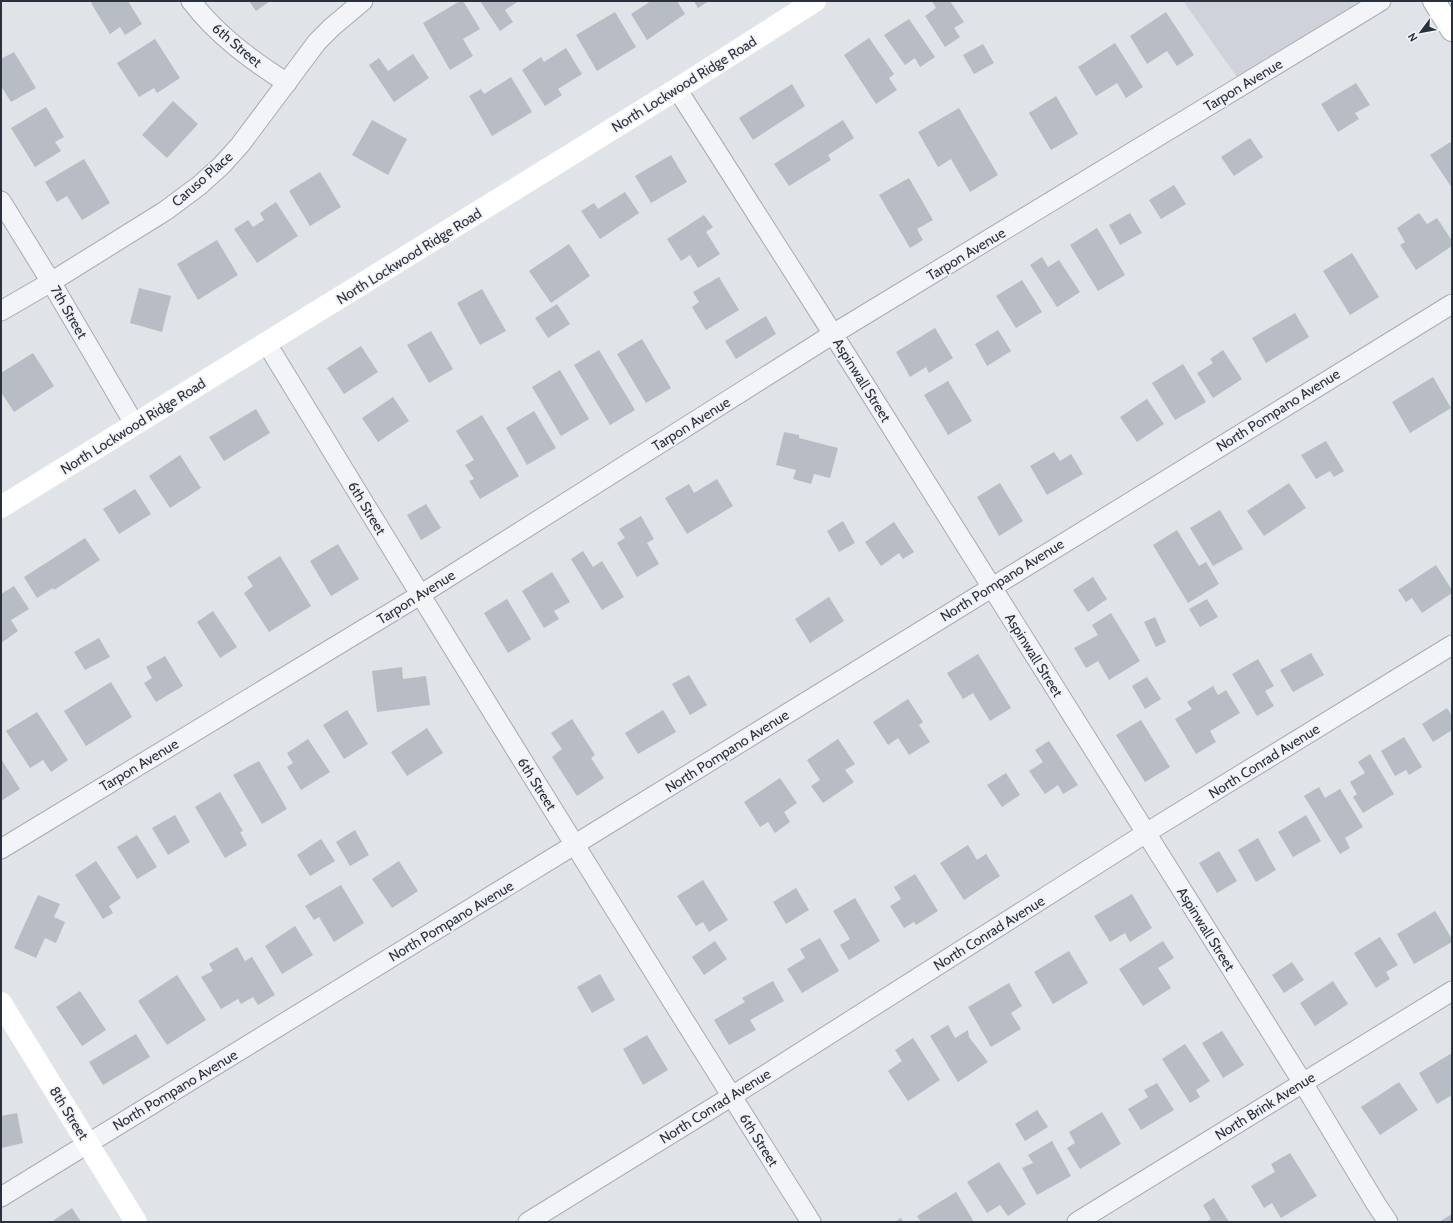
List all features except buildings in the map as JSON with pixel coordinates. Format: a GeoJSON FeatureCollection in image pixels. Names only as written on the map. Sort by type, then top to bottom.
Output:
{"type":"FeatureCollection","features":[{"type":"Feature","properties":{"kind":"street","name":"6th Street"},"geometry":{"type":"LineString","coordinates":[[191,1],[218,31],[238,49],[254,62],[287,83]]}},
{"type":"Feature","properties":{"kind":"street","name":"Caruso Place"},"geometry":{"type":"LineString","coordinates":[[1,311],[51,282],[165,211],[200,185],[222,165],[240,145],[317,42],[332,27],[363,1]]}},
{"type":"Feature","properties":{"kind":"street","name":"North Lockwood Ridge Road"},"geometry":{"type":"LineString","coordinates":[[1,507],[267,344],[677,89],[815,1]]}},
{"type":"Feature","properties":{"kind":"street","name":"Tarpon Avenue"},"geometry":{"type":"LineString","coordinates":[[1,849],[420,595],[833,334],[1381,1]]}},
{"type":"Feature","properties":{"kind":"street"},"geometry":{"type":"LineString","coordinates":[[1434,1],[1452,30]]}},
{"type":"Feature","properties":{"kind":"street","name":"Aspinwall Street"},"geometry":{"type":"LineString","coordinates":[[677,89],[833,334],[1303,1083],[1388,1222]]}},
{"type":"Feature","properties":{"kind":"street","name":"7th Street"},"geometry":{"type":"LineString","coordinates":[[1,201],[51,282],[135,425]]}},
{"type":"Feature","properties":{"kind":"street","name":"North Pompano Avenue"},"geometry":{"type":"LineString","coordinates":[[1,1197],[1452,304]]}},
{"type":"Feature","properties":{"kind":"street","name":"6th Street"},"geometry":{"type":"LineString","coordinates":[[267,344],[574,845],[811,1222]]}},
{"type":"Feature","properties":{"kind":"street","name":"North Conrad Avenue"},"geometry":{"type":"LineString","coordinates":[[528,1222],[732,1096],[1146,833],[1452,645]]}},
{"type":"Feature","properties":{"kind":"street","name":"North Brink Avenue"},"geometry":{"type":"LineString","coordinates":[[1077,1222],[1452,990]]}},
{"type":"Feature","properties":{"kind":"street","name":"8th Street"},"geometry":{"type":"LineString","coordinates":[[1,1003],[136,1222]]}},
{"type":"Feature","properties":{"kind":"shaded area"},"geometry":{"type":"Polygon","coordinates":[[[1183,1],[1362,1],[1237,77],[1183,1]]]}}]}
